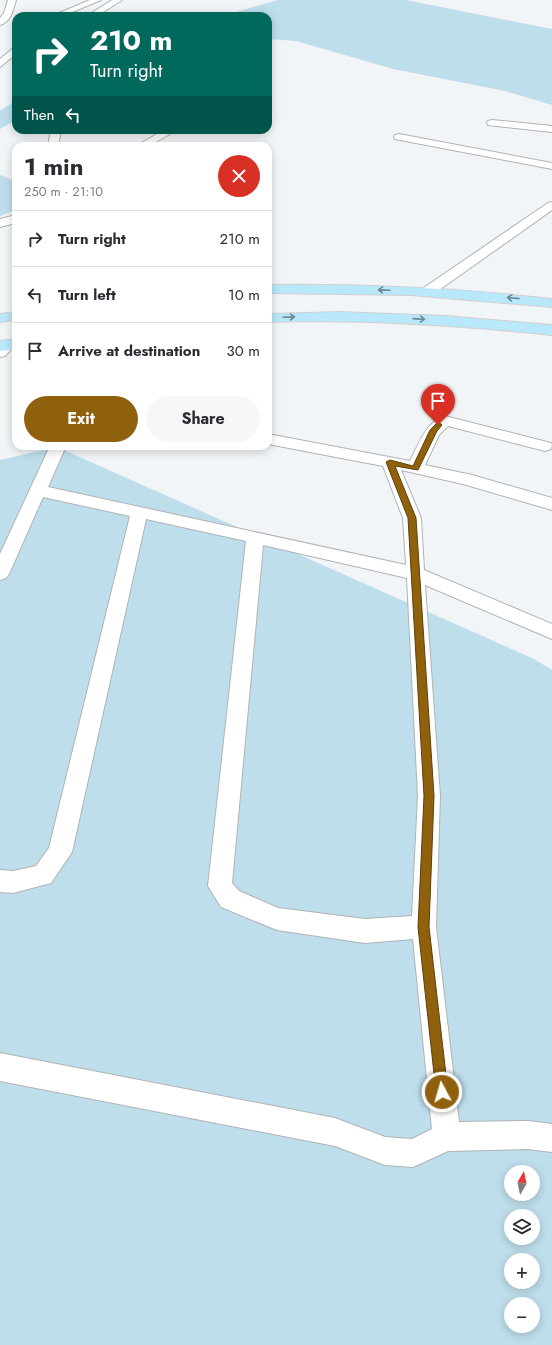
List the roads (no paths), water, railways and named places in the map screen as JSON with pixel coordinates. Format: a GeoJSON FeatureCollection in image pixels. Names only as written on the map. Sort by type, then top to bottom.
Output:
{"type":"FeatureCollection","features":[{"type":"Feature","properties":{"kind":"main road"},"geometry":{"type":"LineString","coordinates":[[272,289],[320,288],[427,292],[508,297],[552,303]]}},
{"type":"Feature","properties":{"kind":"main road"},"geometry":{"type":"LineString","coordinates":[[0,318],[12,316]]}},
{"type":"Feature","properties":{"kind":"main road"},"geometry":{"type":"LineString","coordinates":[[272,318],[404,318],[488,323],[552,330]]}},
{"type":"Feature","properties":{"kind":"street"},"geometry":{"type":"LineString","coordinates":[[2,29],[12,0]]}},
{"type":"Feature","properties":{"kind":"street"},"geometry":{"type":"LineString","coordinates":[[66,12],[97,0]]}},
{"type":"Feature","properties":{"kind":"street"},"geometry":{"type":"LineString","coordinates":[[98,12],[118,0]]}},
{"type":"Feature","properties":{"kind":"street"},"geometry":{"type":"LineString","coordinates":[[0,64],[12,53]]}},
{"type":"Feature","properties":{"kind":"street"},"geometry":{"type":"LineString","coordinates":[[492,123],[552,129]]}},
{"type":"Feature","properties":{"kind":"street"},"geometry":{"type":"LineString","coordinates":[[150,142],[164,134]]}},
{"type":"Feature","properties":{"kind":"street"},"geometry":{"type":"LineString","coordinates":[[399,137],[552,166]]}},
{"type":"Feature","properties":{"kind":"street"},"geometry":{"type":"LineString","coordinates":[[427,292],[552,205]]}},
{"type":"Feature","properties":{"kind":"street"},"geometry":{"type":"LineString","coordinates":[[0,224],[12,220]]}},
{"type":"Feature","properties":{"kind":"street"},"geometry":{"type":"LineString","coordinates":[[415,468],[434,430],[438,425],[445,421],[545,446]]}},
{"type":"Feature","properties":{"kind":"street"},"geometry":{"type":"LineString","coordinates":[[272,440],[390,462],[466,479],[552,504]]}},
{"type":"Feature","properties":{"kind":"street"},"geometry":{"type":"LineString","coordinates":[[0,574],[56,450]]}},
{"type":"Feature","properties":{"kind":"street"},"geometry":{"type":"LineString","coordinates":[[390,462],[412,518],[417,574],[429,796],[424,927],[447,1137]]}},
{"type":"Feature","properties":{"kind":"street"},"geometry":{"type":"LineString","coordinates":[[39,491],[255,537],[417,574],[552,632]]}},
{"type":"Feature","properties":{"kind":"street"},"geometry":{"type":"LineString","coordinates":[[0,881],[14,882],[43,875],[60,852],[139,512]]}},
{"type":"Feature","properties":{"kind":"street"},"geometry":{"type":"LineString","coordinates":[[255,537],[220,886],[230,899],[277,919],[365,931],[424,927]]}},
{"type":"Feature","properties":{"kind":"street"},"geometry":{"type":"LineString","coordinates":[[0,1067],[335,1132],[385,1151],[414,1153],[447,1137],[528,1135],[552,1138]]}}]}
